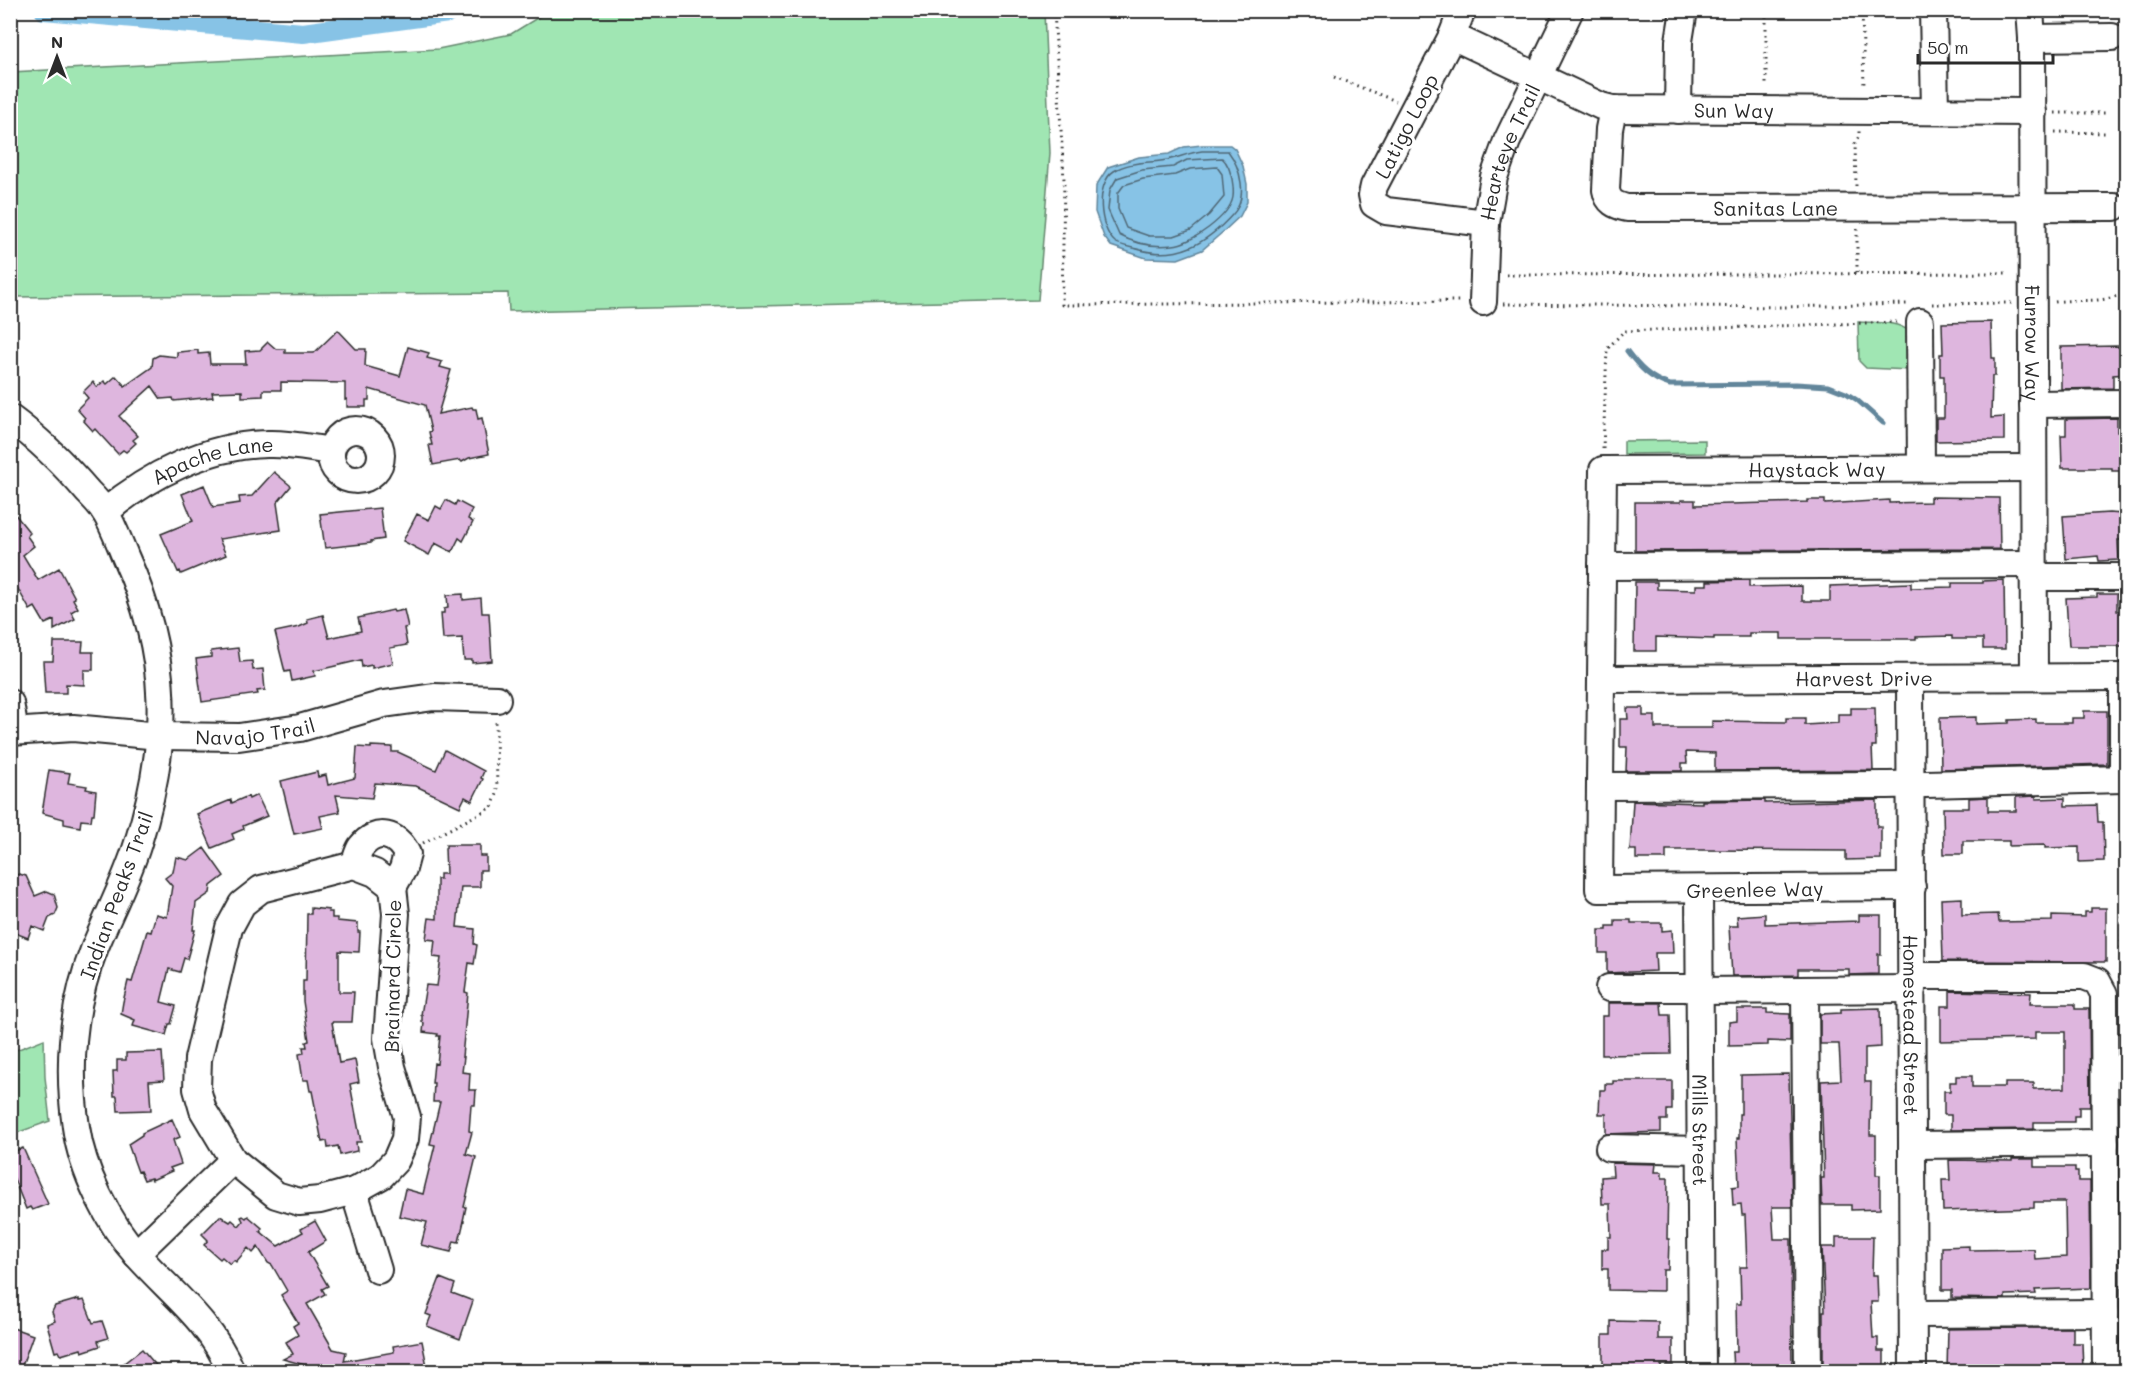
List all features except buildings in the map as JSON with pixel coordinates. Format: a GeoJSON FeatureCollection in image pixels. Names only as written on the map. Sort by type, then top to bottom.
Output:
{"type":"FeatureCollection","features":[{"type":"Feature","properties":{"kind":"street","name":"Latigo Loop"},"geometry":{"type":"LineString","coordinates":[[1462,10],[1452,36],[1374,186],[1372,195],[1374,204],[1386,211],[1486,223]]}},
{"type":"Feature","properties":{"kind":"street","name":"Hearteye Trail"},"geometry":{"type":"LineString","coordinates":[[1483,302],[1486,223],[1494,177],[1500,159],[1570,10]]}},
{"type":"Feature","properties":{"kind":"street"},"geometry":{"type":"LineString","coordinates":[[1678,110],[1679,41],[1684,10]]}},
{"type":"Feature","properties":{"kind":"street"},"geometry":{"type":"LineString","coordinates":[[1933,10],[1935,110]]}},
{"type":"Feature","properties":{"kind":"street","name":"Furrow Way"},"geometry":{"type":"LineString","coordinates":[[2030,10],[2032,38],[2044,112],[2034,207],[2034,677]]}},
{"type":"Feature","properties":{"kind":"street","name":"Sun Way"},"geometry":{"type":"LineString","coordinates":[[1452,36],[1613,110],[2044,112]]}},
{"type":"Feature","properties":{"kind":"street"},"geometry":{"type":"LineString","coordinates":[[2032,38],[2112,37]]}},
{"type":"Feature","properties":{"kind":"street","name":"Sanitas Lane"},"geometry":{"type":"LineString","coordinates":[[1613,110],[1609,129],[1606,190],[1608,198],[1616,206],[1627,208],[2034,207]]}},
{"type":"Feature","properties":{"kind":"street"},"geometry":{"type":"LineString","coordinates":[[2034,207],[2114,207]]}},
{"type":"Feature","properties":{"kind":"street"},"geometry":{"type":"LineString","coordinates":[[1911,322],[1921,468]]}},
{"type":"Feature","properties":{"kind":"street"},"geometry":{"type":"LineString","coordinates":[[2033,404],[2127,403]]}},
{"type":"Feature","properties":{"kind":"street","name":"Indian Peaks Trail"},"geometry":{"type":"LineString","coordinates":[[10,418],[37,438],[64,464],[105,512],[136,579],[155,638],[161,687],[160,736],[152,792],[137,845],[94,951],[74,1021],[70,1075],[76,1129],[87,1167],[106,1210],[136,1254],[204,1323],[222,1350],[232,1371]]}},
{"type":"Feature","properties":{"kind":"street","name":"Apache Lane"},"geometry":{"type":"LineString","coordinates":[[105,512],[161,474],[198,458],[235,447],[268,444],[331,451]]}},
{"type":"Feature","properties":{"kind":"street","name":"Haystack Way"},"geometry":{"type":"LineString","coordinates":[[1603,470],[2033,468]]}},
{"type":"Feature","properties":{"kind":"street"},"geometry":{"type":"LineString","coordinates":[[1603,470],[1600,786],[1911,784],[2123,779],[2125,677]]}},
{"type":"Feature","properties":{"kind":"street"},"geometry":{"type":"LineString","coordinates":[[1602,566],[2033,571],[2127,577]]}},
{"type":"Feature","properties":{"kind":"street","name":"Harvest Drive"},"geometry":{"type":"LineString","coordinates":[[1602,679],[2125,677]]}},
{"type":"Feature","properties":{"kind":"street","name":"Homestead Street"},"geometry":{"type":"LineString","coordinates":[[1910,679],[1913,1371]]}},
{"type":"Feature","properties":{"kind":"street","name":"Navajo Trail"},"geometry":{"type":"LineString","coordinates":[[13,731],[73,728],[160,736],[239,737],[300,728],[384,704],[434,697],[497,699]]}},
{"type":"Feature","properties":{"kind":"street"},"geometry":{"type":"LineString","coordinates":[[10,703],[13,731]]}},
{"type":"Feature","properties":{"kind":"street","name":"Greenlee Way"},"geometry":{"type":"LineString","coordinates":[[1600,786],[1599,889],[1912,887]]}},
{"type":"Feature","properties":{"kind":"street"},"geometry":{"type":"LineString","coordinates":[[354,865],[360,847],[375,836],[389,835],[402,843],[407,854]]}},
{"type":"Feature","properties":{"kind":"street","name":"Brainard Circle"},"geometry":{"type":"LineString","coordinates":[[393,887],[375,873],[354,865],[261,889],[242,904],[229,928],[198,1059],[197,1089],[203,1110],[233,1160],[276,1195],[299,1202],[320,1200],[354,1191],[381,1176],[396,1160],[405,1139],[407,1117],[392,1067],[387,1038],[396,914],[393,887],[403,869],[407,854]]}},
{"type":"Feature","properties":{"kind":"street","name":"Mills Street"},"geometry":{"type":"LineString","coordinates":[[1699,890],[1702,1371]]}},
{"type":"Feature","properties":{"kind":"street"},"geometry":{"type":"LineString","coordinates":[[1609,988],[1805,990],[1912,982],[2084,976],[2097,981],[2104,994],[2106,1371]]}},
{"type":"Feature","properties":{"kind":"street"},"geometry":{"type":"LineString","coordinates":[[1805,990],[1808,1371]]}},
{"type":"Feature","properties":{"kind":"street"},"geometry":{"type":"LineString","coordinates":[[1912,1145],[2105,1143]]}},
{"type":"Feature","properties":{"kind":"street"},"geometry":{"type":"LineString","coordinates":[[1609,1148],[1700,1150]]}},
{"type":"Feature","properties":{"kind":"street"},"geometry":{"type":"LineString","coordinates":[[136,1254],[233,1160]]}},
{"type":"Feature","properties":{"kind":"street"},"geometry":{"type":"LineString","coordinates":[[354,1191],[378,1270]]}},
{"type":"Feature","properties":{"kind":"street"},"geometry":{"type":"LineString","coordinates":[[1913,1314],[2106,1313]]}},
{"type":"Feature","properties":{"kind":"path"},"geometry":{"type":"LineString","coordinates":[[1766,10],[1767,87]]}},
{"type":"Feature","properties":{"kind":"path"},"geometry":{"type":"LineString","coordinates":[[1862,10],[1864,87]]}},
{"type":"Feature","properties":{"kind":"path"},"geometry":{"type":"LineString","coordinates":[[1334,77],[1414,108]]}},
{"type":"Feature","properties":{"kind":"path"},"geometry":{"type":"LineString","coordinates":[[2044,112],[2108,113]]}},
{"type":"Feature","properties":{"kind":"path"},"geometry":{"type":"LineString","coordinates":[[2055,132],[2107,133]]}},
{"type":"Feature","properties":{"kind":"path"},"geometry":{"type":"LineString","coordinates":[[1506,275],[2010,273]]}},
{"type":"Feature","properties":{"kind":"path"},"geometry":{"type":"LineString","coordinates":[[1603,470],[1607,350],[1624,332],[1911,322]]}},
{"type":"Feature","properties":{"kind":"path"},"geometry":{"type":"LineString","coordinates":[[407,854],[432,837],[492,807],[497,794],[497,699]]}},
{"type":"Feature","properties":{"kind":"path"},"geometry":{"type":"LineString","coordinates":[[2123,779],[2127,856]]}},
{"type":"Feature","properties":{"kind":"green space"},"geometry":{"type":"Polygon","coordinates":[[[550,10],[1044,11],[1050,153],[1038,300],[509,311],[508,293],[11,297],[11,72],[438,49],[511,34],[550,10]]]}},
{"type":"Feature","properties":{"kind":"green space"},"geometry":{"type":"Polygon","coordinates":[[[1858,322],[1892,324],[1910,332],[1910,370],[1866,368],[1859,361],[1858,322]]]}},
{"type":"Feature","properties":{"kind":"green space"},"geometry":{"type":"Polygon","coordinates":[[[1705,440],[1705,453],[1624,454],[1624,441],[1705,440]]]}},
{"type":"Feature","properties":{"kind":"green space"},"geometry":{"type":"Polygon","coordinates":[[[44,1039],[50,1121],[11,1135],[11,1052],[44,1039]]]}},
{"type":"Feature","properties":{"kind":"water"},"geometry":{"type":"Polygon","coordinates":[[[1230,145],[1235,149],[1243,166],[1247,184],[1247,202],[1240,216],[1202,250],[1178,259],[1146,258],[1111,246],[1104,237],[1095,212],[1096,186],[1108,167],[1139,157],[1169,154],[1184,147],[1230,145]]]}},
{"type":"Feature","properties":{"kind":"water"},"geometry":{"type":"Polygon","coordinates":[[[2126,948],[2126,1230],[2124,1222],[2122,1028],[2126,948]]]}},
{"type":"Feature","properties":{"kind":"waterway"},"geometry":{"type":"LineString","coordinates":[[44,10],[303,33],[448,13],[450,10]]}},
{"type":"Feature","properties":{"kind":"waterway"},"geometry":{"type":"LineString","coordinates":[[1627,351],[1646,372],[1670,385],[1828,386],[1857,400],[1883,423]]}}]}
